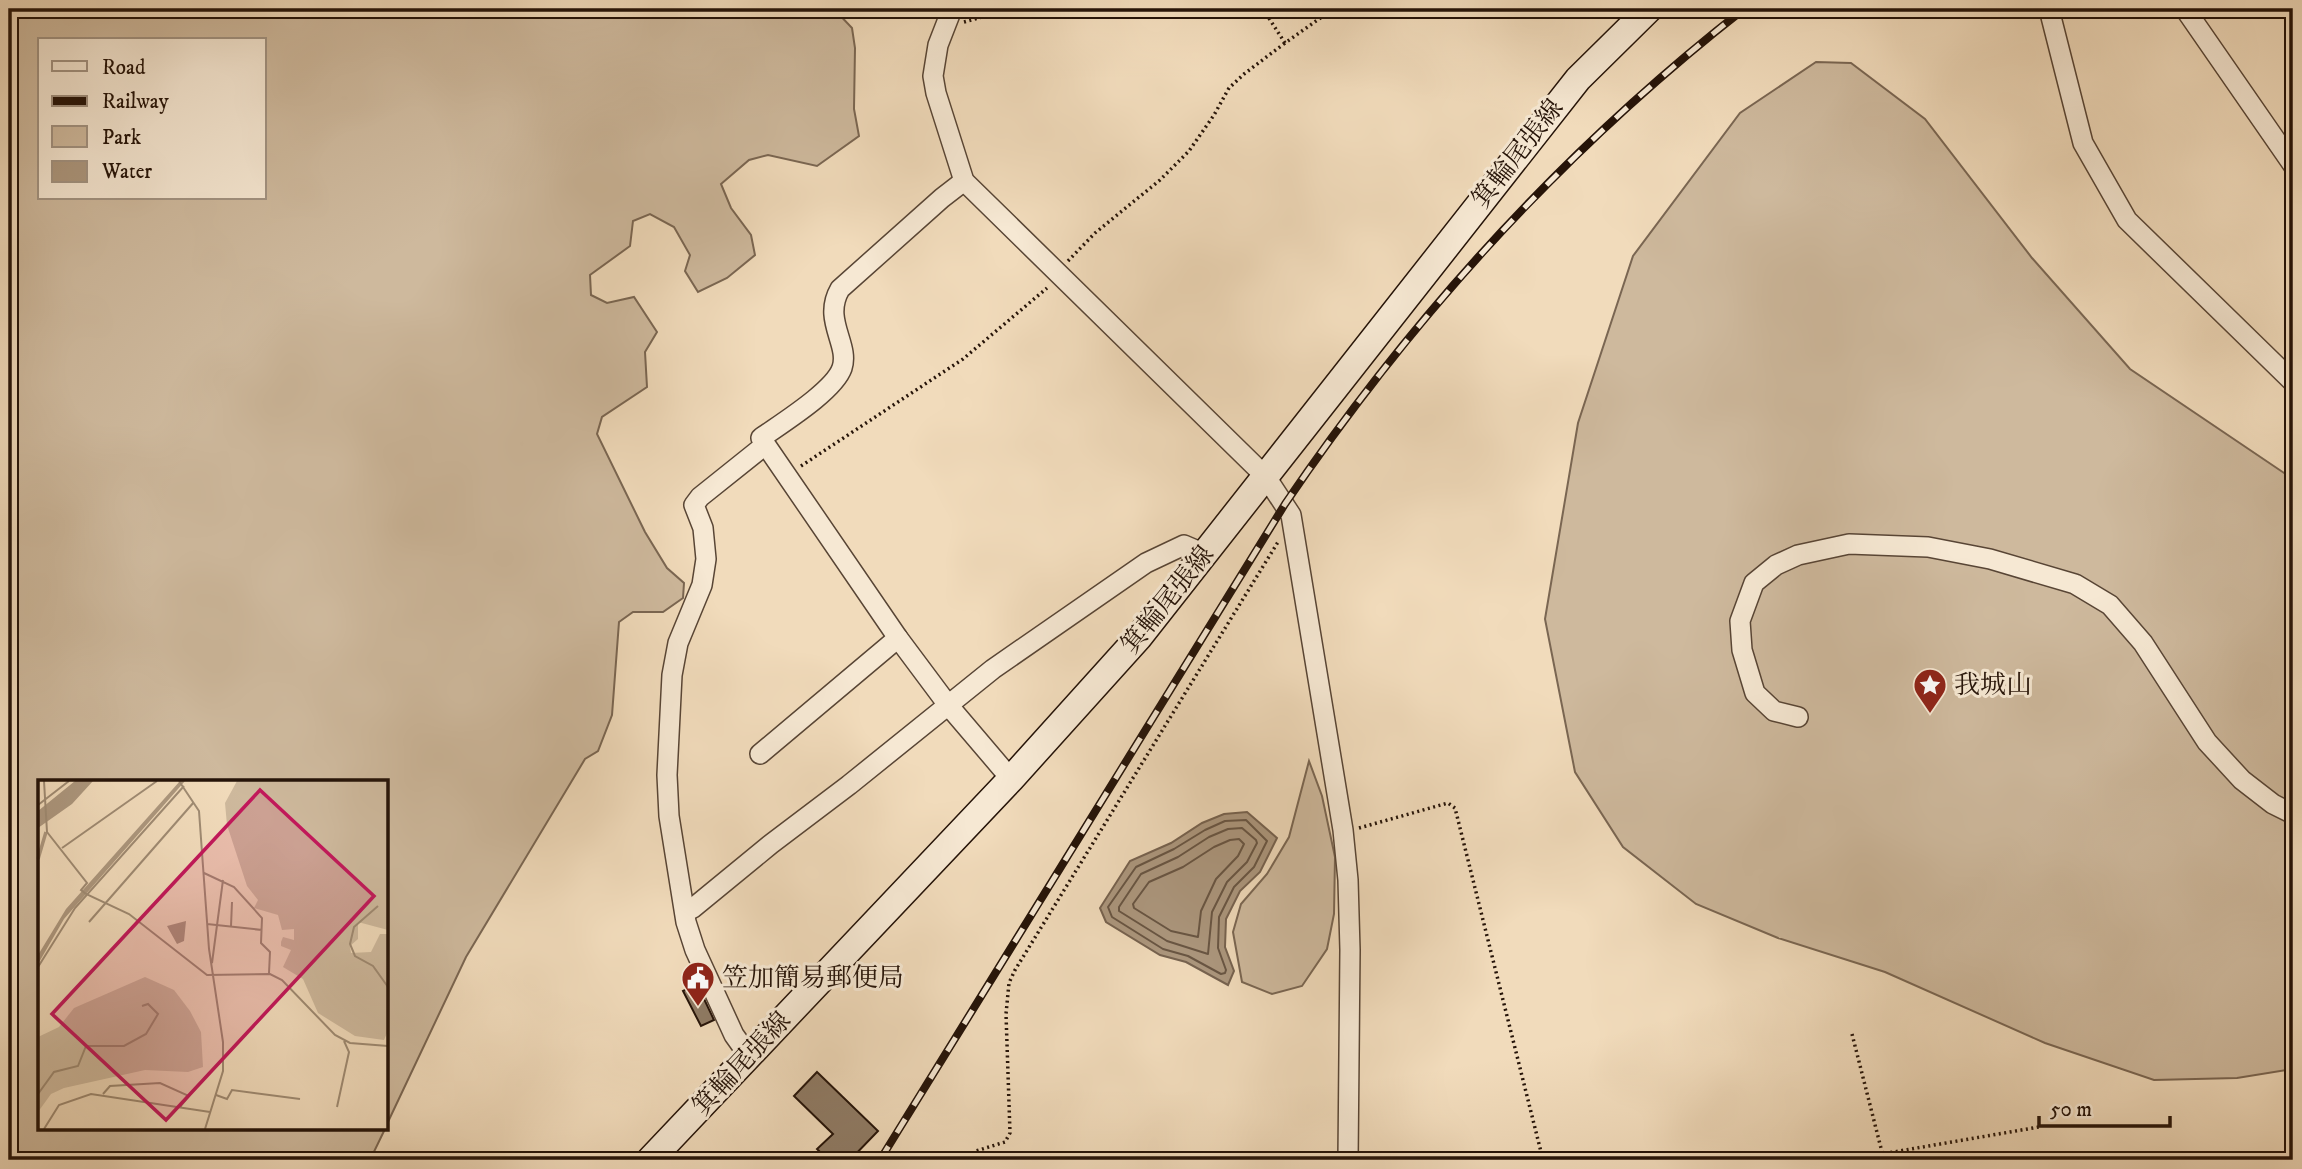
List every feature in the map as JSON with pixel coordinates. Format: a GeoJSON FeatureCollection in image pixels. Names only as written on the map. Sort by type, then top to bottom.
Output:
{"type":"FeatureCollection","features":[{"type":"Feature","properties":{"kind":"main road","name":"箕輪尾張線"},"geometry":{"type":"LineString","coordinates":[[650,1160],[1011,779],[1139,637],[1578,79],[1649,9]]}},
{"type":"Feature","properties":{"kind":"street"},"geometry":{"type":"LineString","coordinates":[[2049,9],[2083,143],[2127,220],[2293,382]]}},
{"type":"Feature","properties":{"kind":"street"},"geometry":{"type":"LineString","coordinates":[[2185,9],[2293,165]]}},
{"type":"Feature","properties":{"kind":"street"},"geometry":{"type":"LineString","coordinates":[[950,15],[938,45],[933,76],[964,181],[1266,477],[1291,515],[1343,830],[1348,880],[1348,1160]]}},
{"type":"Feature","properties":{"kind":"street"},"geometry":{"type":"LineString","coordinates":[[964,181],[840,289],[834,299],[833,313],[843,365],[836,379],[812,401],[761,438],[947,705],[1011,779]]}},
{"type":"Feature","properties":{"kind":"street"},"geometry":{"type":"LineString","coordinates":[[750,1056],[734,1035],[695,950],[685,912],[669,816],[667,775],[671,675],[678,643],[702,585],[706,559],[703,528],[694,505],[700,496],[765,445]]}},
{"type":"Feature","properties":{"kind":"street"},"geometry":{"type":"LineString","coordinates":[[1798,716],[1774,711],[1755,693],[1742,650],[1740,621],[1754,583],[1776,565],[1798,555],[1849,544],[1928,547],[1990,559],[2075,584],[2110,605],[2143,643],[2207,742],[2242,779],[2273,804],[2293,814]]}},
{"type":"Feature","properties":{"kind":"street"},"geometry":{"type":"LineString","coordinates":[[685,912],[694,908],[993,669],[1146,563],[1184,545],[1203,556]]}},
{"type":"Feature","properties":{"kind":"street"},"geometry":{"type":"LineString","coordinates":[[760,754],[898,638]]}},
{"type":"Feature","properties":{"kind":"path"},"geometry":{"type":"LineString","coordinates":[[950,15],[966,22],[1011,9]]}},
{"type":"Feature","properties":{"kind":"path"},"geometry":{"type":"LineString","coordinates":[[1263,9],[1286,43]]}},
{"type":"Feature","properties":{"kind":"path"},"geometry":{"type":"LineString","coordinates":[[788,475],[963,359],[1055,281],[1056,273],[1095,233],[1160,180],[1189,151],[1229,88],[1333,9]]}},
{"type":"Feature","properties":{"kind":"path"},"geometry":{"type":"LineString","coordinates":[[971,1160],[976,1151],[1005,1142],[1010,1133],[1006,1014],[1009,983],[1014,970],[1274,547],[1285,531],[1293,528]]}},
{"type":"Feature","properties":{"kind":"path"},"geometry":{"type":"LineString","coordinates":[[1343,830],[1366,828],[1448,803],[1455,808],[1543,1160]]}},
{"type":"Feature","properties":{"kind":"path"},"geometry":{"type":"LineString","coordinates":[[1852,1034],[1884,1160]]}},
{"type":"Feature","properties":{"kind":"path"},"geometry":{"type":"LineString","coordinates":[[1847,1160],[2039,1127]]}},
{"type":"Feature","properties":{"kind":"green space"},"geometry":{"type":"Polygon","coordinates":[[[9,9],[834,9],[852,28],[855,48],[854,109],[859,136],[817,166],[768,155],[749,160],[721,184],[731,208],[751,235],[755,255],[727,278],[698,292],[685,271],[690,255],[674,227],[650,214],[633,221],[630,246],[590,275],[591,295],[607,303],[634,297],[657,332],[645,352],[647,387],[602,417],[597,434],[645,532],[667,568],[684,583],[683,598],[663,612],[633,612],[619,622],[612,715],[598,751],[585,759],[466,957],[388,1122],[388,780],[38,780],[38,1130],[385,1130],[370,1160],[9,1160],[9,9]]]}},
{"type":"Feature","properties":{"kind":"green space"},"geometry":{"type":"Polygon","coordinates":[[[1816,62],[1851,63],[1925,119],[2032,258],[2130,369],[2293,479],[2293,1069],[2237,1078],[2154,1080],[2045,1043],[1885,972],[1778,938],[1696,904],[1623,847],[1575,772],[1545,619],[1578,423],[1633,256],[1740,113],[1816,62]]]}},
{"type":"Feature","properties":{"kind":"green space"},"geometry":{"type":"Polygon","coordinates":[[[1309,761],[1322,796],[1335,857],[1334,914],[1327,949],[1302,986],[1272,994],[1242,982],[1233,932],[1241,904],[1267,874],[1289,837],[1309,761]]]}},
{"type":"Feature","properties":{"kind":"water"},"geometry":{"type":"Polygon","coordinates":[[[1247,812],[1277,838],[1260,872],[1240,891],[1226,919],[1225,947],[1234,971],[1228,985],[1186,962],[1160,955],[1106,922],[1100,908],[1130,861],[1171,843],[1202,823],[1224,814],[1247,812]]]}},
{"type":"Feature","properties":{"kind":"building"},"geometry":{"type":"Polygon","coordinates":[[[697,984],[714,1020],[701,1026],[683,991],[697,984]]]}},
{"type":"Feature","properties":{"kind":"building"},"geometry":{"type":"Polygon","coordinates":[[[817,1072],[878,1131],[850,1160],[828,1160],[817,1149],[833,1134],[794,1096],[817,1072]]]}},
{"type":"Feature","properties":{"kind":"railway"},"geometry":{"type":"LineString","coordinates":[[880,1160],[1285,504],[1385,367],[1495,238],[1554,177],[1678,63],[1744,9]]}},
{"type":"Feature","properties":{"kind":"place","name":"我城山"},"geometry":{"type":"Point","coordinates":[1930,715]}},
{"type":"Feature","properties":{"kind":"place","name":"笠加簡易郵便局"},"geometry":{"type":"Point","coordinates":[698,1008]}}]}
